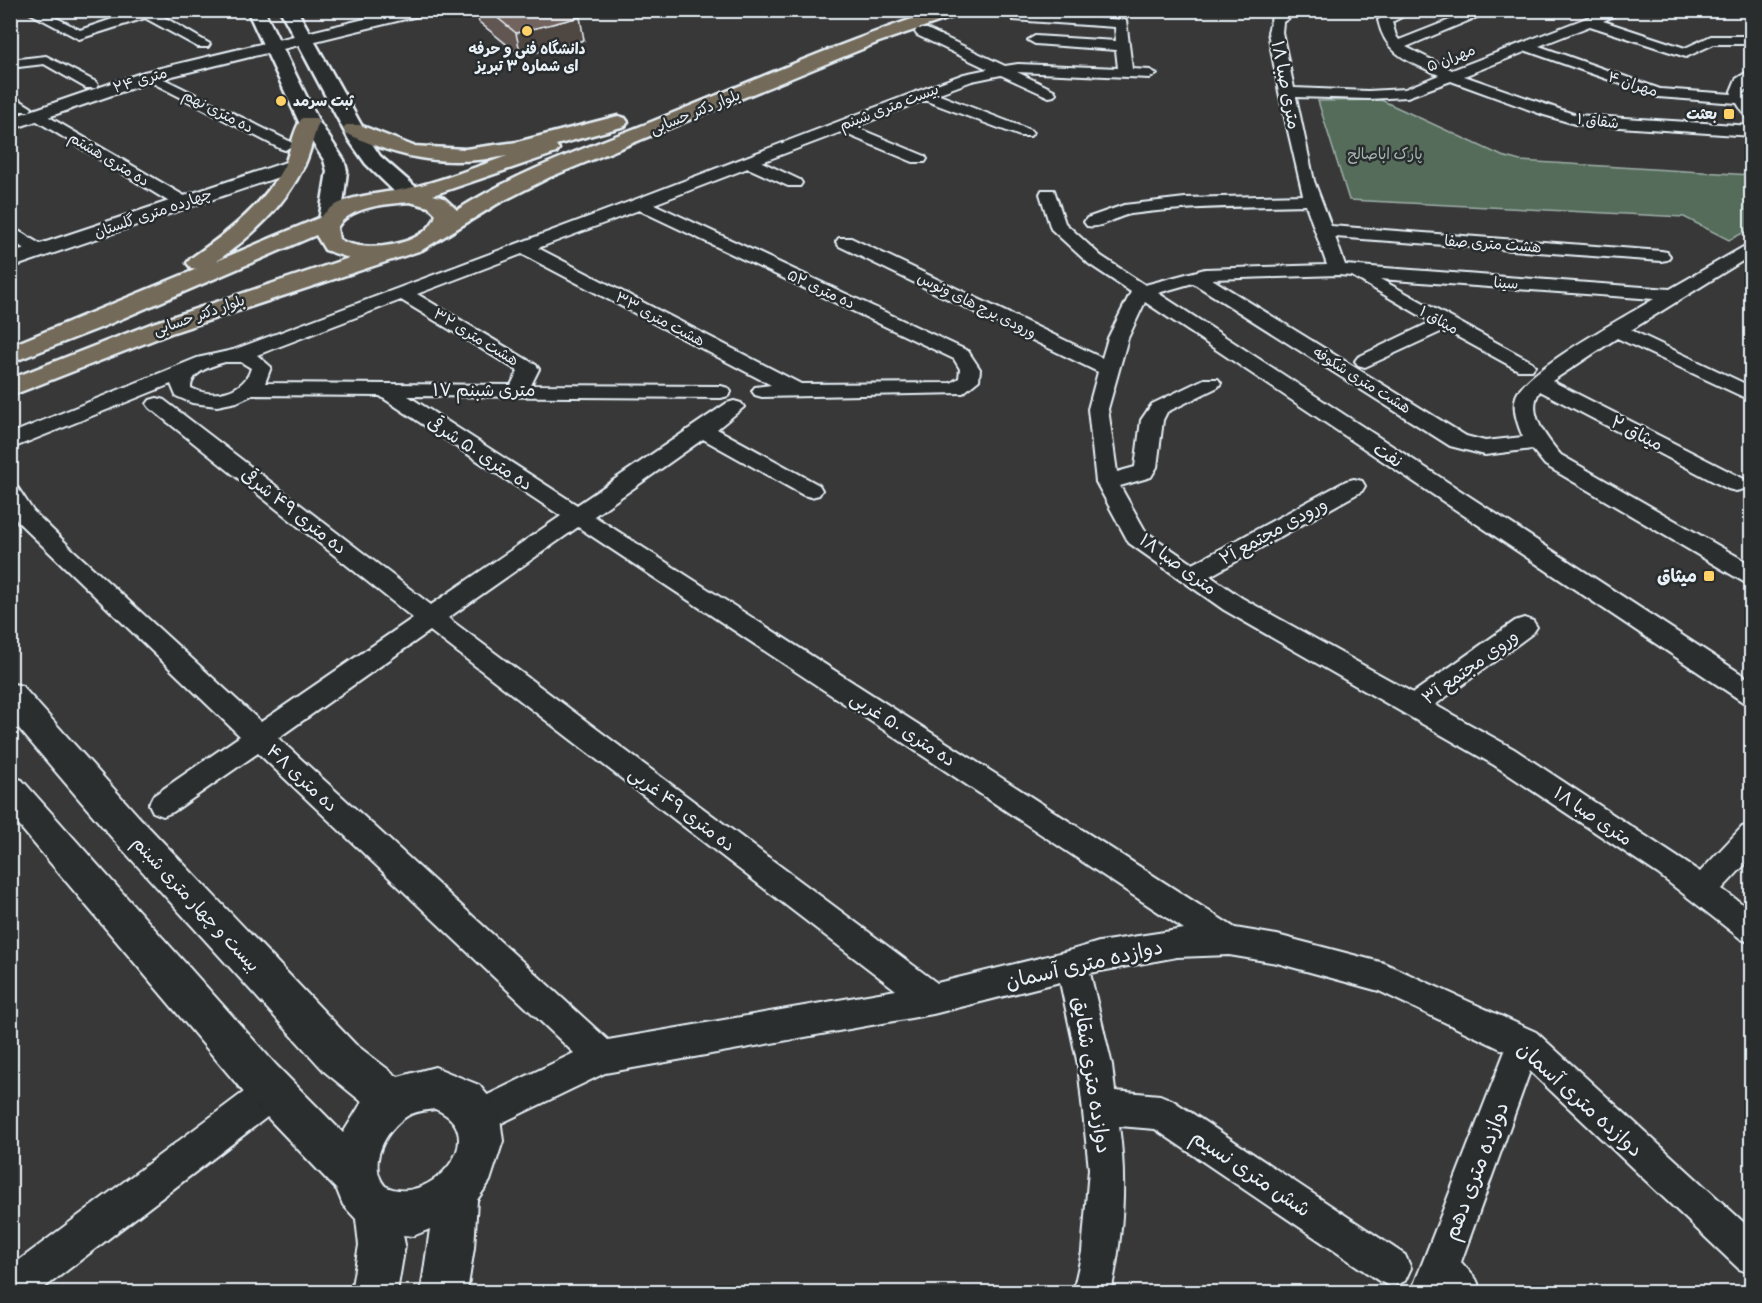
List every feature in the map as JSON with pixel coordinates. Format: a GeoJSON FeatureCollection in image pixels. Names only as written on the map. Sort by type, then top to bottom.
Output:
{"type":"FeatureCollection","features":[{"type":"Feature","properties":{"kind":"main road"},"geometry":{"type":"LineString","coordinates":[[255,10],[309,122],[334,160],[337,171],[330,221],[326,230],[328,239],[336,247],[361,253],[391,252]]}},
{"type":"Feature","properties":{"kind":"main road"},"geometry":{"type":"LineString","coordinates":[[288,10],[353,129],[373,160],[411,195],[427,198],[439,204],[446,211],[447,220],[441,230]]}},
{"type":"Feature","properties":{"kind":"main road","name":"بلوار دکتر حسابی"},"geometry":{"type":"LineString","coordinates":[[10,355],[330,221],[341,212],[373,199],[411,195],[513,162],[844,30],[903,10]]}},
{"type":"Feature","properties":{"kind":"main road","name":"بلوار دکتر حسابی"},"geometry":{"type":"LineString","coordinates":[[10,388],[162,328],[421,243],[489,199],[543,173],[873,38],[956,10]]}},
{"type":"Feature","properties":{"kind":"main road"},"geometry":{"type":"LineString","coordinates":[[145,300],[208,257],[248,225],[280,191],[290,155],[309,122]]}},
{"type":"Feature","properties":{"kind":"main road"},"geometry":{"type":"LineString","coordinates":[[353,129],[385,144],[414,153],[462,155],[528,145],[618,122]]}},
{"type":"Feature","properties":{"kind":"street"},"geometry":{"type":"LineString","coordinates":[[30,10],[79,35],[150,12],[203,44]]}},
{"type":"Feature","properties":{"kind":"street"},"geometry":{"type":"LineString","coordinates":[[302,35],[383,10]]}},
{"type":"Feature","properties":{"kind":"street"},"geometry":{"type":"LineString","coordinates":[[271,42],[424,10]]}},
{"type":"Feature","properties":{"kind":"street","name":"متری صبا ۱۸"},"geometry":{"type":"LineString","coordinates":[[1295,10],[1277,20],[1275,32],[1286,92],[1306,181],[1324,231],[1346,271]]}},
{"type":"Feature","properties":{"kind":"street"},"geometry":{"type":"LineString","coordinates":[[1409,10],[1385,20],[1389,37],[1397,46],[1488,10]]}},
{"type":"Feature","properties":{"kind":"street","name":"مهران ۵"},"geometry":{"type":"LineString","coordinates":[[1286,92],[1368,95],[1407,93],[1620,10]]}},
{"type":"Feature","properties":{"kind":"street"},"geometry":{"type":"LineString","coordinates":[[1018,17],[1121,23],[1125,73]]}},
{"type":"Feature","properties":{"kind":"street"},"geometry":{"type":"LineString","coordinates":[[1591,22],[1686,53],[1711,40],[1752,40]]}},
{"type":"Feature","properties":{"kind":"street"},"geometry":{"type":"LineString","coordinates":[[922,32],[1049,93]]}},
{"type":"Feature","properties":{"kind":"street"},"geometry":{"type":"LineString","coordinates":[[1035,40],[1123,46]]}},
{"type":"Feature","properties":{"kind":"street","name":"۲۴ متری"},"geometry":{"type":"LineString","coordinates":[[21,108],[105,84],[150,76],[271,42]]}},
{"type":"Feature","properties":{"kind":"street","name":"۲۴ متری"},"geometry":{"type":"LineString","coordinates":[[10,124],[21,108],[271,42]]}},
{"type":"Feature","properties":{"kind":"street","name":"شقاق ۱"},"geometry":{"type":"LineString","coordinates":[[1397,46],[1402,52],[1452,76],[1550,112],[1575,118],[1609,123],[1752,131]]}},
{"type":"Feature","properties":{"kind":"street","name":"مهران ۴"},"geometry":{"type":"LineString","coordinates":[[1528,47],[1658,93],[1748,107]]}},
{"type":"Feature","properties":{"kind":"street"},"geometry":{"type":"LineString","coordinates":[[10,64],[46,60],[105,84]]}},
{"type":"Feature","properties":{"kind":"street","name":"بیست متری شبنم"},"geometry":{"type":"LineString","coordinates":[[10,442],[215,358],[236,356],[969,77],[1002,70],[1052,69],[1150,74]]}},
{"type":"Feature","properties":{"kind":"street"},"geometry":{"type":"LineString","coordinates":[[1748,107],[1738,91],[1741,82],[1752,73]]}},
{"type":"Feature","properties":{"kind":"street","name":"ده متری نهم"},"geometry":{"type":"LineString","coordinates":[[150,76],[290,155]]}},
{"type":"Feature","properties":{"kind":"street"},"geometry":{"type":"LineString","coordinates":[[923,94],[1025,133]]}},
{"type":"Feature","properties":{"kind":"street","name":"ده متری هشتم"},"geometry":{"type":"LineString","coordinates":[[21,108],[182,202]]}},
{"type":"Feature","properties":{"kind":"street"},"geometry":{"type":"LineString","coordinates":[[840,126],[919,159]]}},
{"type":"Feature","properties":{"kind":"street","name":"چهارده متری گلستان"},"geometry":{"type":"LineString","coordinates":[[10,261],[182,202],[290,155]]}},
{"type":"Feature","properties":{"kind":"street"},"geometry":{"type":"LineString","coordinates":[[748,162],[794,183]]}},
{"type":"Feature","properties":{"kind":"street","name":"نفت"},"geometry":{"type":"LineString","coordinates":[[1048,195],[1057,225],[1095,260],[1752,695]]}},
{"type":"Feature","properties":{"kind":"street"},"geometry":{"type":"LineString","coordinates":[[1094,222],[1124,210],[1185,202],[1313,200]]}},
{"type":"Feature","properties":{"kind":"street","name":"ده متری ۵۲"},"geometry":{"type":"LineString","coordinates":[[640,204],[961,355],[970,369],[969,380],[956,389],[796,390]]}},
{"type":"Feature","properties":{"kind":"street"},"geometry":{"type":"LineString","coordinates":[[10,231],[39,251]]}},
{"type":"Feature","properties":{"kind":"street","name":"هشت متری صفا"},"geometry":{"type":"LineString","coordinates":[[1324,231],[1661,256]]}},
{"type":"Feature","properties":{"kind":"street","name":"ورودی یرج های ونوس"},"geometry":{"type":"LineString","coordinates":[[845,242],[1109,369]]}},
{"type":"Feature","properties":{"kind":"street"},"geometry":{"type":"LineString","coordinates":[[1752,247],[1560,365],[1532,374],[1526,396],[1526,412],[1532,435],[1553,460],[1752,576]]}},
{"type":"Feature","properties":{"kind":"street","name":"هشت متری ۳۳"},"geometry":{"type":"LineString","coordinates":[[524,248],[796,390]]}},
{"type":"Feature","properties":{"kind":"street"},"geometry":{"type":"LineString","coordinates":[[1141,292],[1205,274],[1283,270],[1346,271]]}},
{"type":"Feature","properties":{"kind":"street","name":"سینا"},"geometry":{"type":"LineString","coordinates":[[1346,271],[1673,295]]}},
{"type":"Feature","properties":{"kind":"street","name":"میثاق ۱"},"geometry":{"type":"LineString","coordinates":[[1346,271],[1444,323],[1532,374]]}},
{"type":"Feature","properties":{"kind":"street","name":"هشت متری شکوفه"},"geometry":{"type":"LineString","coordinates":[[1196,277],[1458,441],[1485,448],[1538,442]]}},
{"type":"Feature","properties":{"kind":"street","name":"متری صبا ۱۸"},"geometry":{"type":"LineString","coordinates":[[1141,292],[1118,339],[1098,409],[1107,482],[1137,537],[1233,604],[1504,757],[1668,865],[1752,929]]}},
{"type":"Feature","properties":{"kind":"street","name":"هشت متری ۳۲"},"geometry":{"type":"LineString","coordinates":[[402,293],[529,369],[518,390]]}},
{"type":"Feature","properties":{"kind":"street"},"geometry":{"type":"LineString","coordinates":[[1365,362],[1444,323]]}},
{"type":"Feature","properties":{"kind":"street"},"geometry":{"type":"LineString","coordinates":[[1616,330],[1752,394]]}},
{"type":"Feature","properties":{"kind":"street"},"geometry":{"type":"LineString","coordinates":[[10,458],[73,431],[157,404],[189,397],[217,400],[247,389],[256,382],[261,374],[261,367],[247,357],[236,356]]}},
{"type":"Feature","properties":{"kind":"street"},"geometry":{"type":"LineString","coordinates":[[189,397],[180,386],[187,372],[196,366]]}},
{"type":"Feature","properties":{"kind":"street","name":"میثاق ۲"},"geometry":{"type":"LineString","coordinates":[[1532,374],[1736,484]]}},
{"type":"Feature","properties":{"kind":"street"},"geometry":{"type":"LineString","coordinates":[[1107,482],[1143,472],[1146,467],[1152,420],[1159,408],[1211,383]]}},
{"type":"Feature","properties":{"kind":"street","name":"۱۷ متری شبنم"},"geometry":{"type":"LineString","coordinates":[[247,389],[733,391]]}},
{"type":"Feature","properties":{"kind":"street","name":"ده متری ۵۰ شرقی"},"geometry":{"type":"LineString","coordinates":[[383,389],[578,516]]}},
{"type":"Feature","properties":{"kind":"street"},"geometry":{"type":"LineString","coordinates":[[163,804],[703,430],[733,391],[755,404],[762,392],[796,390]]}},
{"type":"Feature","properties":{"kind":"street","name":"ده متری ۴۹ شرقی"},"geometry":{"type":"LineString","coordinates":[[157,404],[430,618]]}},
{"type":"Feature","properties":{"kind":"street"},"geometry":{"type":"LineString","coordinates":[[703,430],[811,490]]}},
{"type":"Feature","properties":{"kind":"street","name":"ورودی مجتمع آ۲"},"geometry":{"type":"LineString","coordinates":[[1192,575],[1354,486]]}},
{"type":"Feature","properties":{"kind":"street","name":"ده متری ۴۸"},"geometry":{"type":"LineString","coordinates":[[10,493],[25,516],[57,548],[602,1057]]}},
{"type":"Feature","properties":{"kind":"street","name":"ده متری ۵۰ غربی"},"geometry":{"type":"LineString","coordinates":[[578,516],[1229,941]]}},
{"type":"Feature","properties":{"kind":"street","name":"ده متری ۴۹ غربی"},"geometry":{"type":"LineString","coordinates":[[430,618],[933,999]]}},
{"type":"Feature","properties":{"kind":"street","name":"وروی مجتمع آ۳"},"geometry":{"type":"LineString","coordinates":[[1415,706],[1524,627]]}},
{"type":"Feature","properties":{"kind":"street","name":"بیست و چهار متری شبنم"},"geometry":{"type":"LineString","coordinates":[[10,695],[126,828],[340,1058],[394,1101]]}},
{"type":"Feature","properties":{"kind":"street"},"geometry":{"type":"LineString","coordinates":[[10,790],[272,1092],[366,1192],[396,1214],[417,1213],[437,1205],[455,1192],[470,1175],[479,1155],[482,1135],[479,1117],[469,1102],[454,1091],[435,1088],[414,1091],[394,1101],[376,1115],[362,1135],[355,1156],[366,1192],[382,1245],[374,1293]]}},
{"type":"Feature","properties":{"kind":"street"},"geometry":{"type":"LineString","coordinates":[[1701,891],[1752,836]]}},
{"type":"Feature","properties":{"kind":"street","name":"دوازده متری آسمان"},"geometry":{"type":"LineString","coordinates":[[479,1117],[602,1057],[933,999],[1072,965],[1099,956],[1177,943],[1229,941],[1277,949],[1384,978],[1524,1043],[1752,1256]]}},
{"type":"Feature","properties":{"kind":"street","name":"دوازده متری شقایق"},"geometry":{"type":"LineString","coordinates":[[1072,965],[1095,1065],[1107,1169],[1101,1252],[1092,1293]]}},
{"type":"Feature","properties":{"kind":"street","name":"دوازده متری دهم"},"geometry":{"type":"LineString","coordinates":[[1444,1284],[1524,1043]]}},
{"type":"Feature","properties":{"kind":"street"},"geometry":{"type":"LineString","coordinates":[[10,1291],[272,1092]]}},
{"type":"Feature","properties":{"kind":"street","name":"شش متری نسیم"},"geometry":{"type":"LineString","coordinates":[[1100,1107],[1160,1112],[1392,1268]]}},
{"type":"Feature","properties":{"kind":"street"},"geometry":{"type":"LineString","coordinates":[[444,1293],[451,1248],[455,1192]]}},
{"type":"Feature","properties":{"kind":"green space","name":"پارک اباصالح"},"geometry":{"type":"Polygon","coordinates":[[[1381,100],[1502,156],[1520,161],[1751,175],[1751,229],[1729,240],[1684,217],[1349,200],[1318,101],[1381,100]]]}},
{"type":"Feature","properties":{"kind":"building"},"geometry":{"type":"Polygon","coordinates":[[[488,10],[571,10],[580,17],[516,33],[488,10]]]}},
{"type":"Feature","properties":{"kind":"place","name":"دانشگاه فنی و حرفه ای شماره ۳ تبریز"},"geometry":{"type":"Point","coordinates":[527,31]}},
{"type":"Feature","properties":{"kind":"place","name":"ثبت سرمد"},"geometry":{"type":"Point","coordinates":[281,101]}},
{"type":"Feature","properties":{"kind":"place","name":"بعثت"},"geometry":{"type":"Point","coordinates":[1729,114]}},
{"type":"Feature","properties":{"kind":"place","name":"میثاق"},"geometry":{"type":"Point","coordinates":[1709,576]}}]}
